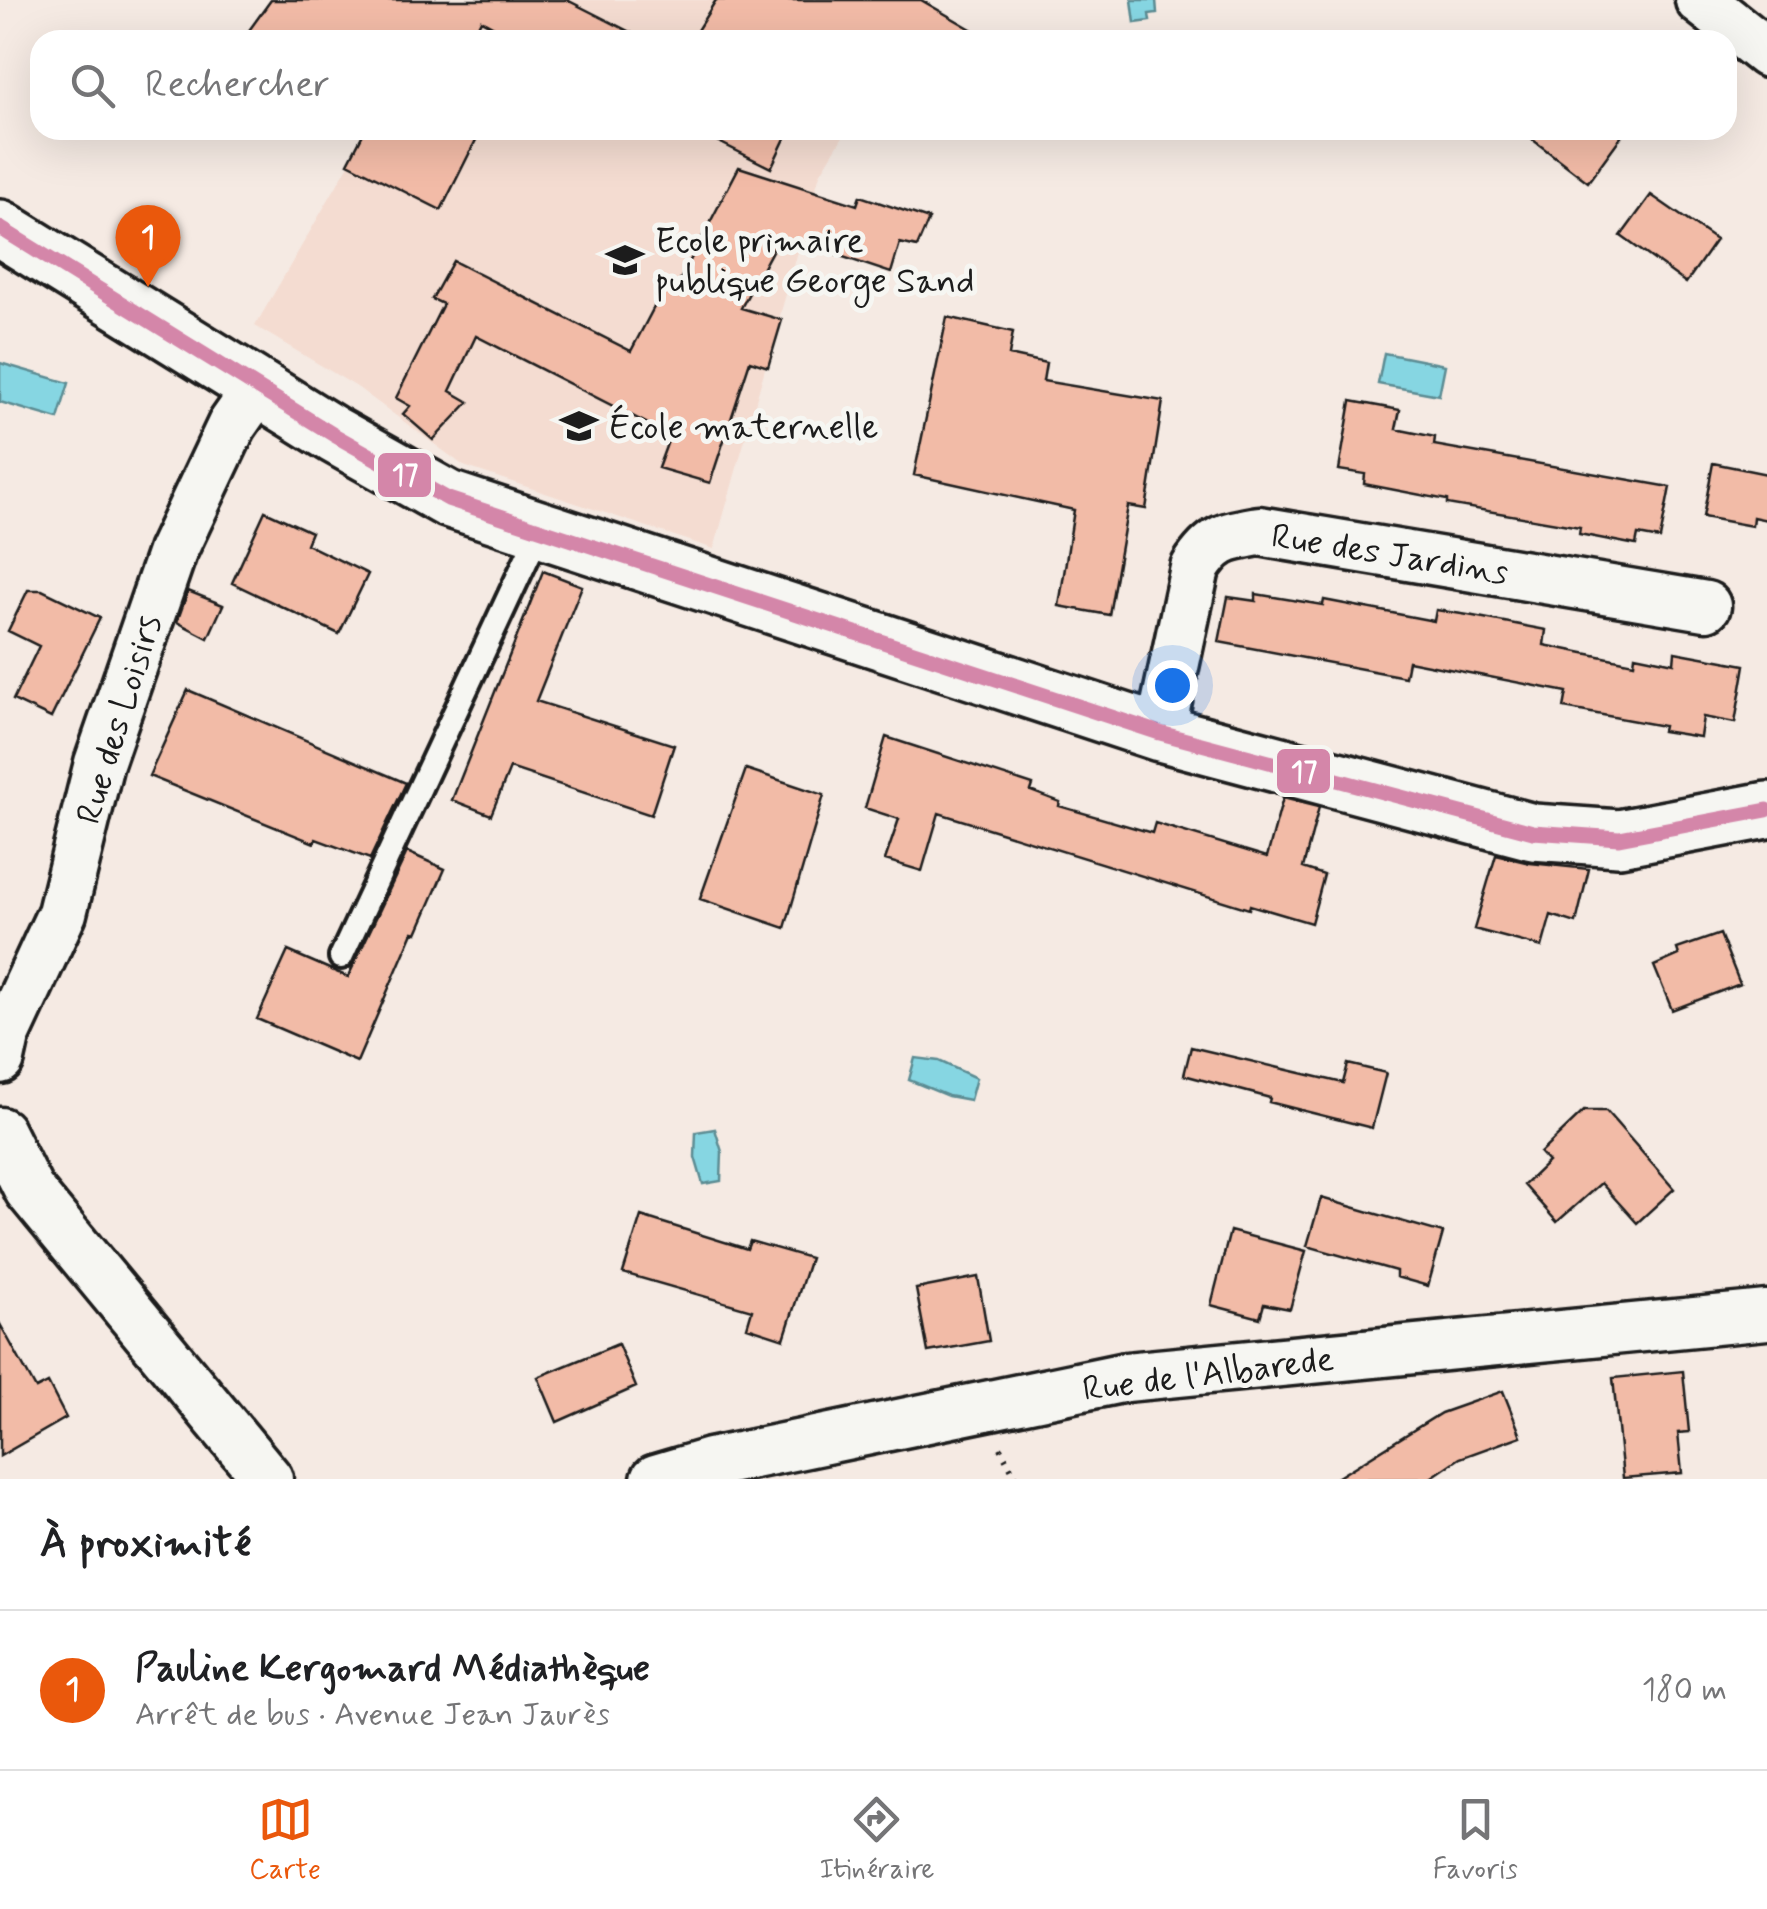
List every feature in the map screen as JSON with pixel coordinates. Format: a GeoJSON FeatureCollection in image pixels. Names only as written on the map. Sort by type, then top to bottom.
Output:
{"type":"FeatureCollection","features":[{"type":"Feature","properties":{"kind":"street"},"geometry":{"type":"LineString","coordinates":[[1700,0],[1767,52]]}},
{"type":"Feature","properties":{"kind":"street"},"geometry":{"type":"LineString","coordinates":[[0,228],[334,435],[448,499],[1160,734],[1533,832],[1619,838],[1767,810]]}},
{"type":"Feature","properties":{"kind":"street","name":"Rue des Loisirs"},"geometry":{"type":"LineString","coordinates":[[0,1059],[5,1036],[62,913],[99,763],[172,552],[232,425],[258,388]]}},
{"type":"Feature","properties":{"kind":"street","name":"Rue des Jardins"},"geometry":{"type":"LineString","coordinates":[[1160,734],[1195,568],[1208,547],[1227,537],[1259,531],[1706,606]]}},
{"type":"Feature","properties":{"kind":"street"},"geometry":{"type":"LineString","coordinates":[[0,1132],[29,1190],[268,1479]]}},
{"type":"Feature","properties":{"kind":"street","name":"Rue de l'Albarede"},"geometry":{"type":"LineString","coordinates":[[656,1479],[710,1463],[1126,1377],[1767,1315]]}},
{"type":"Feature","properties":{"kind":"lane"},"geometry":{"type":"LineString","coordinates":[[342,956],[541,528]]}},
{"type":"Feature","properties":{"kind":"shaded area"},"geometry":{"type":"Polygon","coordinates":[[[445,0],[926,0],[907,30],[428,30],[445,0]]]}},
{"type":"Feature","properties":{"kind":"shaded area"},"geometry":{"type":"Polygon","coordinates":[[[363,140],[841,140],[820,174],[714,549],[464,466],[357,387],[255,326],[363,140]]]}},
{"type":"Feature","properties":{"kind":"water"},"geometry":{"type":"Polygon","coordinates":[[[1132,0],[1156,0],[1157,13],[1149,14],[1150,21],[1135,23],[1132,0]]]}},
{"type":"Feature","properties":{"kind":"water"},"geometry":{"type":"Polygon","coordinates":[[[1384,353],[1445,365],[1439,395],[1378,384],[1384,353]]]}},
{"type":"Feature","properties":{"kind":"water"},"geometry":{"type":"Polygon","coordinates":[[[0,363],[69,383],[58,419],[0,402],[0,363]]]}},
{"type":"Feature","properties":{"kind":"water"},"geometry":{"type":"Polygon","coordinates":[[[915,1058],[939,1061],[976,1078],[970,1100],[948,1096],[909,1080],[915,1058]]]}},
{"type":"Feature","properties":{"kind":"water"},"geometry":{"type":"Polygon","coordinates":[[[715,1129],[722,1152],[721,1181],[703,1184],[695,1157],[696,1132],[715,1129]]]}},
{"type":"Feature","properties":{"kind":"building"},"geometry":{"type":"Polygon","coordinates":[[[271,0],[567,0],[626,30],[500,30],[481,20],[476,30],[249,30],[271,0]]]}},
{"type":"Feature","properties":{"kind":"building"},"geometry":{"type":"Polygon","coordinates":[[[716,0],[921,0],[973,30],[697,30],[716,0]]]}},
{"type":"Feature","properties":{"kind":"building"},"geometry":{"type":"Polygon","coordinates":[[[360,140],[476,140],[441,210],[348,163],[360,140]]]}},
{"type":"Feature","properties":{"kind":"building"},"geometry":{"type":"Polygon","coordinates":[[[715,140],[784,140],[771,168],[715,140]]]}},
{"type":"Feature","properties":{"kind":"building"},"geometry":{"type":"Polygon","coordinates":[[[1533,140],[1619,140],[1588,182],[1533,140]]]}},
{"type":"Feature","properties":{"kind":"building"},"geometry":{"type":"Polygon","coordinates":[[[739,167],[857,205],[860,196],[929,219],[917,247],[900,243],[891,273],[780,236],[741,308],[782,320],[768,367],[750,361],[710,483],[658,468],[668,441],[652,431],[654,427],[476,336],[450,391],[469,402],[433,440],[403,414],[410,406],[396,398],[443,304],[432,299],[453,261],[631,351],[663,290],[672,295],[739,167]]]}},
{"type":"Feature","properties":{"kind":"building"},"geometry":{"type":"Polygon","coordinates":[[[1651,195],[1716,240],[1686,283],[1621,236],[1651,195]]]}},
{"type":"Feature","properties":{"kind":"building"},"geometry":{"type":"Polygon","coordinates":[[[947,317],[1013,332],[1009,355],[1046,363],[1043,381],[1163,401],[1146,509],[1128,506],[1109,615],[1059,606],[1074,510],[914,475],[947,317]]]}},
{"type":"Feature","properties":{"kind":"building"},"geometry":{"type":"Polygon","coordinates":[[[1351,401],[1400,410],[1396,429],[1435,437],[1434,445],[1670,487],[1660,539],[1638,535],[1636,545],[1579,534],[1580,527],[1447,504],[1447,500],[1364,484],[1365,474],[1339,470],[1351,401]]]}},
{"type":"Feature","properties":{"kind":"building"},"geometry":{"type":"Polygon","coordinates":[[[1713,463],[1767,474],[1767,520],[1753,517],[1752,526],[1703,517],[1713,463]]]}},
{"type":"Feature","properties":{"kind":"building"},"geometry":{"type":"Polygon","coordinates":[[[265,511],[311,532],[306,544],[368,574],[339,634],[232,583],[265,511]]]}},
{"type":"Feature","properties":{"kind":"building"},"geometry":{"type":"Polygon","coordinates":[[[543,571],[582,586],[536,701],[674,745],[651,815],[510,768],[491,815],[452,800],[543,571]]]}},
{"type":"Feature","properties":{"kind":"building"},"geometry":{"type":"Polygon","coordinates":[[[28,590],[42,590],[100,618],[51,718],[13,700],[39,646],[8,631],[28,590]]]}},
{"type":"Feature","properties":{"kind":"building"},"geometry":{"type":"Polygon","coordinates":[[[188,591],[223,605],[208,638],[177,622],[188,591]]]}},
{"type":"Feature","properties":{"kind":"building"},"geometry":{"type":"Polygon","coordinates":[[[1256,594],[1323,605],[1324,600],[1434,621],[1436,610],[1468,615],[1546,630],[1544,645],[1634,663],[1635,655],[1674,663],[1675,652],[1745,665],[1735,723],[1703,717],[1700,737],[1662,731],[1663,726],[1564,708],[1567,692],[1408,661],[1405,677],[1219,642],[1228,597],[1256,601],[1256,594]]]}},
{"type":"Feature","properties":{"kind":"building"},"geometry":{"type":"Polygon","coordinates":[[[188,690],[406,783],[370,859],[316,839],[314,843],[149,776],[188,690]]]}},
{"type":"Feature","properties":{"kind":"building"},"geometry":{"type":"Polygon","coordinates":[[[886,737],[1033,785],[1031,791],[1060,802],[1059,806],[1152,833],[1155,823],[1267,857],[1283,798],[1319,807],[1303,868],[1324,875],[1311,923],[1250,905],[1249,909],[939,813],[922,871],[885,860],[899,819],[865,808],[886,737]]]}},
{"type":"Feature","properties":{"kind":"building"},"geometry":{"type":"Polygon","coordinates":[[[746,769],[824,795],[785,928],[700,899],[746,769]]]}},
{"type":"Feature","properties":{"kind":"building"},"geometry":{"type":"Polygon","coordinates":[[[407,852],[445,869],[357,1062],[257,1019],[288,951],[348,977],[407,852]]]}},
{"type":"Feature","properties":{"kind":"building"},"geometry":{"type":"Polygon","coordinates":[[[1496,855],[1589,869],[1576,923],[1551,915],[1542,947],[1474,929],[1496,855]]]}},
{"type":"Feature","properties":{"kind":"building"},"geometry":{"type":"Polygon","coordinates":[[[1720,934],[1740,984],[1672,1010],[1654,966],[1679,955],[1677,949],[1720,934]]]}},
{"type":"Feature","properties":{"kind":"building"},"geometry":{"type":"Polygon","coordinates":[[[1191,1047],[1343,1083],[1348,1064],[1386,1073],[1372,1128],[1184,1075],[1191,1047]]]}},
{"type":"Feature","properties":{"kind":"building"},"geometry":{"type":"Polygon","coordinates":[[[1584,1111],[1606,1111],[1674,1189],[1637,1223],[1601,1183],[1557,1222],[1524,1185],[1548,1162],[1540,1153],[1584,1111]]]}},
{"type":"Feature","properties":{"kind":"building"},"geometry":{"type":"Polygon","coordinates":[[[1321,1198],[1443,1233],[1428,1286],[1396,1277],[1396,1271],[1307,1246],[1321,1198]]]}},
{"type":"Feature","properties":{"kind":"building"},"geometry":{"type":"Polygon","coordinates":[[[641,1216],[747,1249],[750,1241],[810,1258],[784,1339],[747,1327],[752,1310],[623,1273],[641,1216]]]}},
{"type":"Feature","properties":{"kind":"building"},"geometry":{"type":"Polygon","coordinates":[[[1230,1231],[1306,1251],[1290,1309],[1264,1304],[1260,1318],[1211,1305],[1230,1231]]]}},
{"type":"Feature","properties":{"kind":"building"},"geometry":{"type":"Polygon","coordinates":[[[978,1277],[989,1341],[928,1352],[916,1289],[978,1277]]]}},
{"type":"Feature","properties":{"kind":"building"},"geometry":{"type":"Polygon","coordinates":[[[0,1324],[36,1389],[48,1383],[66,1418],[0,1456],[0,1324]]]}},
{"type":"Feature","properties":{"kind":"building"},"geometry":{"type":"Polygon","coordinates":[[[618,1344],[636,1387],[557,1422],[538,1377],[618,1344]]]}},
{"type":"Feature","properties":{"kind":"building"},"geometry":{"type":"Polygon","coordinates":[[[1683,1371],[1689,1432],[1678,1433],[1682,1473],[1623,1478],[1613,1378],[1683,1371]]]}},
{"type":"Feature","properties":{"kind":"building"},"geometry":{"type":"Polygon","coordinates":[[[1503,1391],[1521,1436],[1460,1458],[1429,1479],[1335,1479],[1441,1413],[1503,1391]]]}},
{"type":"Feature","properties":{"kind":"transit line","name":"17"},"geometry":{"type":"LineString","coordinates":[[0,228],[334,435],[448,499],[1160,733],[1533,832],[1619,838],[1767,810]]}},
{"type":"Feature","properties":{"kind":"place","name":"Ecole primaire publique George Sand"},"geometry":{"type":"Point","coordinates":[625,260]}},
{"type":"Feature","properties":{"kind":"place","name":"Pauline Kergomard Médiathèque"},"geometry":{"type":"Point","coordinates":[148,287]}},
{"type":"Feature","properties":{"kind":"place","name":"École maternelle"},"geometry":{"type":"Point","coordinates":[579,426]}}]}
